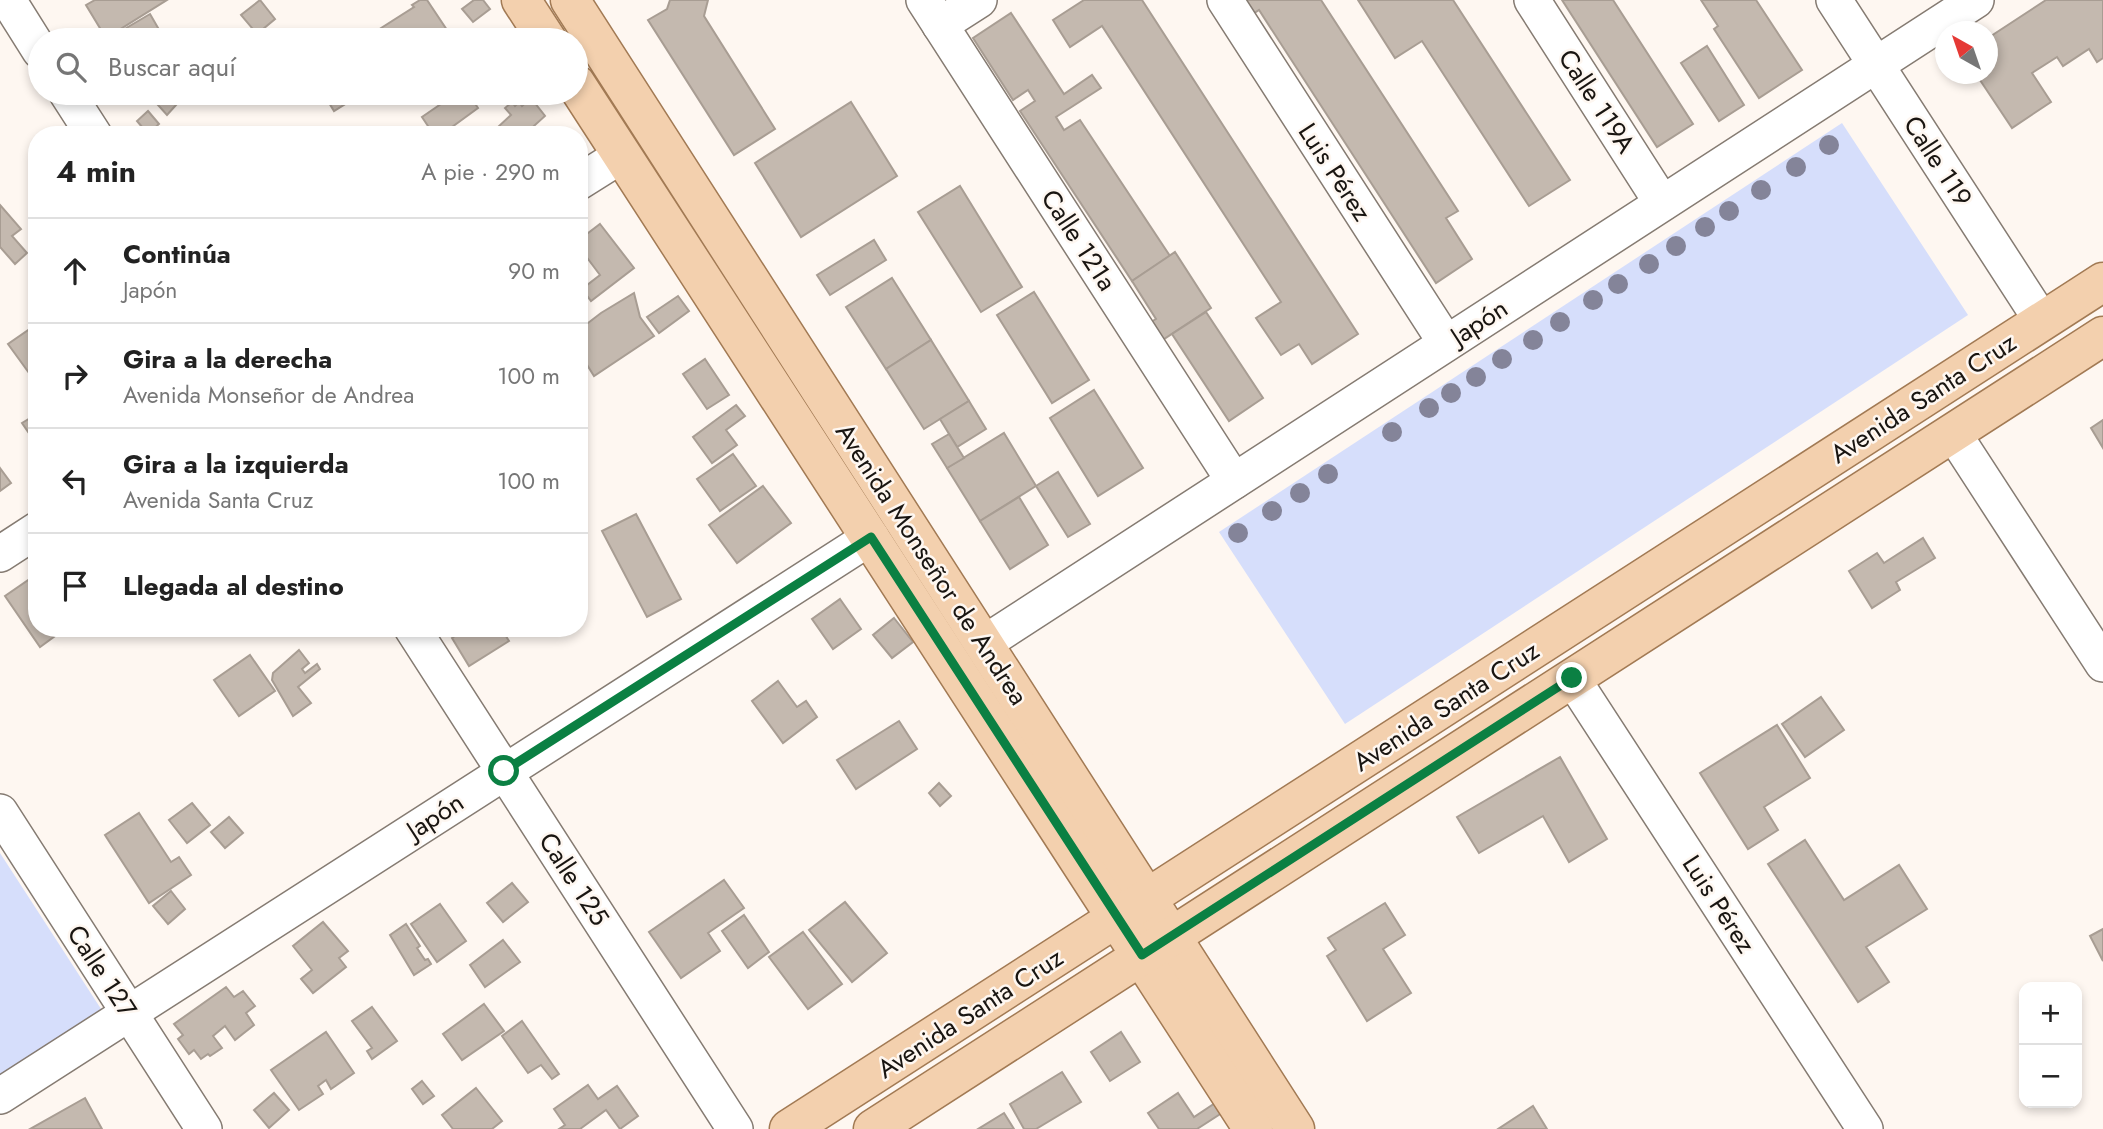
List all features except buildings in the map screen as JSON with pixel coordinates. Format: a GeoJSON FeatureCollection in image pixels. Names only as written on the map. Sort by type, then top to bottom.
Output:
{"type":"FeatureCollection","features":[{"type":"Feature","properties":{"kind":"main road"},"geometry":{"type":"LineString","coordinates":[[521,0],[539,28]]}},
{"type":"Feature","properties":{"kind":"main road","name":"Avenida Monseñor de Andrea"},"geometry":{"type":"LineString","coordinates":[[570,0],[588,28]]}},
{"type":"Feature","properties":{"kind":"main road","name":"Avenida Monseñor de Andrea"},"geometry":{"type":"LineString","coordinates":[[588,28],[983,644],[1156,946],[1253,1129]]}},
{"type":"Feature","properties":{"kind":"main road","name":"Avenida Monseñor de Andrea"},"geometry":{"type":"LineString","coordinates":[[588,103],[871,537],[1132,908]]}},
{"type":"Feature","properties":{"kind":"main road","name":"Avenida Santa Cruz"},"geometry":{"type":"LineString","coordinates":[[789,1129],[2103,282]]}},
{"type":"Feature","properties":{"kind":"main road","name":"Avenida Santa Cruz"},"geometry":{"type":"LineString","coordinates":[[873,1129],[2103,336]]}},
{"type":"Feature","properties":{"kind":"main road","name":"Avenida Monseñor de Andrea"},"geometry":{"type":"LineString","coordinates":[[1156,946],[1295,1129]]}},
{"type":"Feature","properties":{"kind":"street"},"geometry":{"type":"LineString","coordinates":[[8,0],[28,32]]}},
{"type":"Feature","properties":{"kind":"street"},"geometry":{"type":"LineString","coordinates":[[932,13],[979,0]]}},
{"type":"Feature","properties":{"kind":"street","name":"Luis Pérez"},"geometry":{"type":"LineString","coordinates":[[1225,0],[1446,344]]}},
{"type":"Feature","properties":{"kind":"street","name":"Calle 119A"},"geometry":{"type":"LineString","coordinates":[[1532,0],[1662,203]]}},
{"type":"Feature","properties":{"kind":"street","name":"Calle 119"},"geometry":{"type":"LineString","coordinates":[[1834,0],[2042,321]]}},
{"type":"Feature","properties":{"kind":"street","name":"Japón"},"geometry":{"type":"LineString","coordinates":[[983,644],[1976,0]]}},
{"type":"Feature","properties":{"kind":"street","name":"Calle 121a"},"geometry":{"type":"LineString","coordinates":[[932,13],[1234,481]]}},
{"type":"Feature","properties":{"kind":"street"},"geometry":{"type":"LineString","coordinates":[[75,105],[88,126]]}},
{"type":"Feature","properties":{"kind":"street"},"geometry":{"type":"LineString","coordinates":[[588,176],[622,155]]}},
{"type":"Feature","properties":{"kind":"street"},"geometry":{"type":"LineString","coordinates":[[1953,433],[2103,664]]}},
{"type":"Feature","properties":{"kind":"street"},"geometry":{"type":"LineString","coordinates":[[0,554],[28,536]]}},
{"type":"Feature","properties":{"kind":"street","name":"Japón"},"geometry":{"type":"LineString","coordinates":[[0,1096],[871,537]]}},
{"type":"Feature","properties":{"kind":"street","name":"Calle 125"},"geometry":{"type":"LineString","coordinates":[[418,637],[735,1129]]}},
{"type":"Feature","properties":{"kind":"street","name":"Luis Pérez"},"geometry":{"type":"LineString","coordinates":[[1572,678],[1865,1129]]}},
{"type":"Feature","properties":{"kind":"street","name":"Calle 127"},"geometry":{"type":"LineString","coordinates":[[0,812],[204,1129]]}},
{"type":"Feature","properties":{"kind":"shaded area"},"geometry":{"type":"Polygon","coordinates":[[[1842,123],[1968,315],[1345,724],[1219,532],[1842,123]]]}},
{"type":"Feature","properties":{"kind":"shaded area"},"geometry":{"type":"Polygon","coordinates":[[[0,853],[103,1012],[0,1079],[0,853]]]}},
{"type":"Feature","properties":{"kind":"route"},"geometry":{"type":"LineString","coordinates":[[504,771],[871,537],[1142,955],[1572,678]]}}]}
